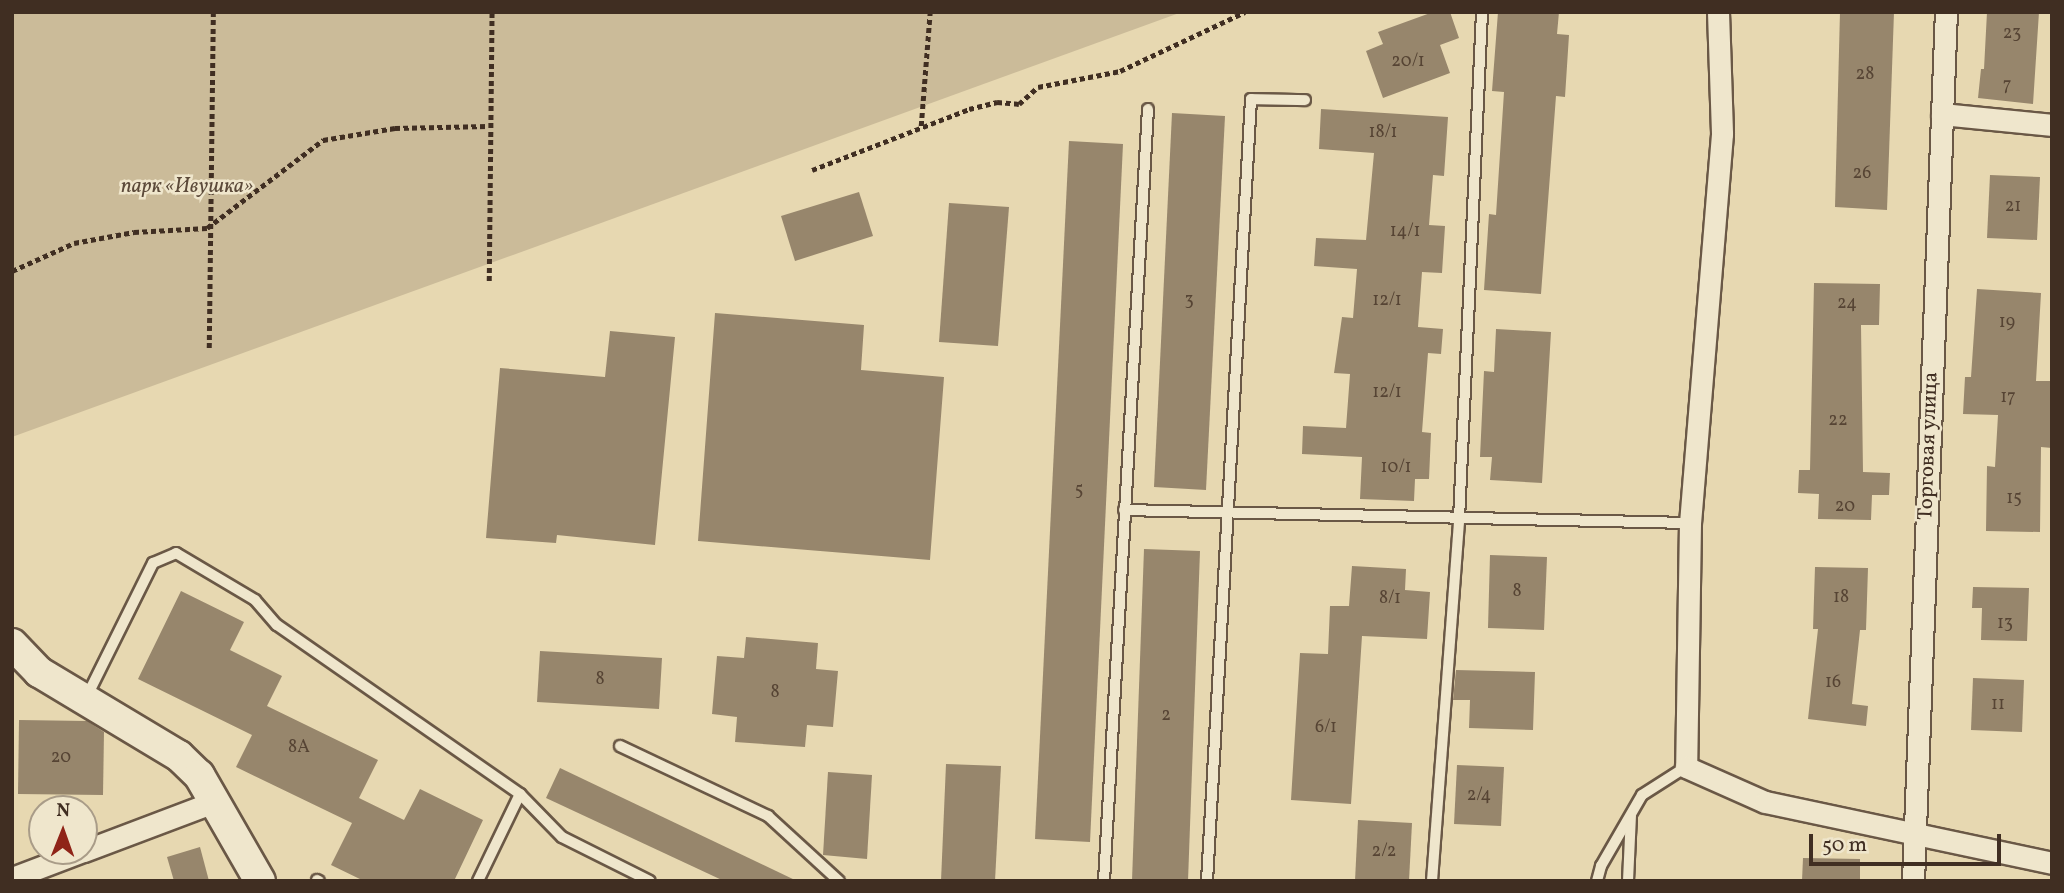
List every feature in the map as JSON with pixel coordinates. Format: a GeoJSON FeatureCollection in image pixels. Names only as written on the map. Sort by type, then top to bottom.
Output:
{"type":"FeatureCollection","features":[{"type":"Feature","properties":{"kind":"street"},"geometry":{"type":"LineString","coordinates":[[1717,12],[1722,134],[1690,523],[1686,767],[1765,802],[2052,863]]}},
{"type":"Feature","properties":{"kind":"street","name":"Торговая улица"},"geometry":{"type":"LineString","coordinates":[[1913,881],[1946,12]]}},
{"type":"Feature","properties":{"kind":"street"},"geometry":{"type":"LineString","coordinates":[[1942,114],[2052,125]]}},
{"type":"Feature","properties":{"kind":"street"},"geometry":{"type":"LineString","coordinates":[[12,644],[38,672],[179,756],[199,775],[260,881]]}},
{"type":"Feature","properties":{"kind":"street"},"geometry":{"type":"LineString","coordinates":[[98,845],[214,802]]}},
{"type":"Feature","properties":{"kind":"street"},"geometry":{"type":"LineString","coordinates":[[23,877],[51,865]]}},
{"type":"Feature","properties":{"kind":"lane"},"geometry":{"type":"LineString","coordinates":[[1432,881],[1459,519],[1482,12]]}},
{"type":"Feature","properties":{"kind":"lane"},"geometry":{"type":"LineString","coordinates":[[1207,881],[1230,512],[1251,99],[1305,100]]}},
{"type":"Feature","properties":{"kind":"lane"},"geometry":{"type":"LineString","coordinates":[[1104,881],[1148,109]]}},
{"type":"Feature","properties":{"kind":"lane"},"geometry":{"type":"LineString","coordinates":[[1124,510],[1690,523]]}},
{"type":"Feature","properties":{"kind":"lane"},"geometry":{"type":"LineString","coordinates":[[85,699],[153,563],[176,554],[255,600],[277,625],[520,794],[562,837],[650,881]]}},
{"type":"Feature","properties":{"kind":"lane"},"geometry":{"type":"LineString","coordinates":[[620,746],[768,816],[839,881]]}},
{"type":"Feature","properties":{"kind":"lane"},"geometry":{"type":"LineString","coordinates":[[1597,881],[1601,866],[1642,795],[1686,767]]}},
{"type":"Feature","properties":{"kind":"lane"},"geometry":{"type":"LineString","coordinates":[[478,881],[520,794]]}},
{"type":"Feature","properties":{"kind":"lane"},"geometry":{"type":"LineString","coordinates":[[1628,881],[1631,814]]}},
{"type":"Feature","properties":{"kind":"path"},"geometry":{"type":"LineString","coordinates":[[209,348],[207,228],[213,12]]}},
{"type":"Feature","properties":{"kind":"path"},"geometry":{"type":"LineString","coordinates":[[489,281],[488,126],[492,12]]}},
{"type":"Feature","properties":{"kind":"path"},"geometry":{"type":"LineString","coordinates":[[921,127],[930,12]]}},
{"type":"Feature","properties":{"kind":"path"},"geometry":{"type":"LineString","coordinates":[[812,170],[988,104],[1019,104],[1038,87],[1120,71],[1245,12]]}},
{"type":"Feature","properties":{"kind":"path"},"geometry":{"type":"LineString","coordinates":[[12,271],[74,243],[134,232],[207,228],[323,140],[395,128],[488,126]]}},
{"type":"Feature","properties":{"kind":"green space","name":"парк «Ивушка»"},"geometry":{"type":"Polygon","coordinates":[[[12,12],[1182,12],[12,437],[12,12]]]}},
{"type":"Feature","properties":{"kind":"building"},"geometry":{"type":"Polygon","coordinates":[[[1433,12],[1450,12],[1459,38],[1440,45],[1450,73],[1383,98],[1366,51],[1383,44],[1378,32],[1433,12]]]}},
{"type":"Feature","properties":{"kind":"building"},"geometry":{"type":"Polygon","coordinates":[[[1498,12],[1559,12],[1557,34],[1569,35],[1565,97],[1556,96],[1541,294],[1484,290],[1489,214],[1496,215],[1504,92],[1492,91],[1498,12]]]}},
{"type":"Feature","properties":{"kind":"building"},"geometry":{"type":"Polygon","coordinates":[[[1840,12],[1894,12],[1887,210],[1835,207],[1840,12]]]}},
{"type":"Feature","properties":{"kind":"building"},"geometry":{"type":"Polygon","coordinates":[[[1987,12],[2039,12],[2033,104],[1978,98],[1981,69],[1984,69],[1987,12]]]}},
{"type":"Feature","properties":{"kind":"building"},"geometry":{"type":"Polygon","coordinates":[[[1321,109],[1448,117],[1444,176],[1433,175],[1429,225],[1445,226],[1442,273],[1422,272],[1418,327],[1443,329],[1441,354],[1428,353],[1422,432],[1431,433],[1429,479],[1415,479],[1414,501],[1360,499],[1362,457],[1302,454],[1303,426],[1346,428],[1350,374],[1334,373],[1342,317],[1353,318],[1357,269],[1314,266],[1316,238],[1366,240],[1374,153],[1319,149],[1321,109]]]}},
{"type":"Feature","properties":{"kind":"building"},"geometry":{"type":"Polygon","coordinates":[[[1172,113],[1225,116],[1206,490],[1154,487],[1172,113]]]}},
{"type":"Feature","properties":{"kind":"building"},"geometry":{"type":"Polygon","coordinates":[[[1069,141],[1123,144],[1090,842],[1035,839],[1069,141]]]}},
{"type":"Feature","properties":{"kind":"building"},"geometry":{"type":"Polygon","coordinates":[[[1990,175],[2040,177],[2037,240],[1987,238],[1990,175]]]}},
{"type":"Feature","properties":{"kind":"building"},"geometry":{"type":"Polygon","coordinates":[[[859,192],[873,236],[795,261],[781,216],[859,192]]]}},
{"type":"Feature","properties":{"kind":"building"},"geometry":{"type":"Polygon","coordinates":[[[949,203],[1009,207],[998,346],[939,342],[949,203]]]}},
{"type":"Feature","properties":{"kind":"building"},"geometry":{"type":"Polygon","coordinates":[[[1814,283],[1880,284],[1879,325],[1861,325],[1863,472],[1890,473],[1889,495],[1872,495],[1871,520],[1818,519],[1819,494],[1798,493],[1799,470],[1810,470],[1814,283]]]}},
{"type":"Feature","properties":{"kind":"building"},"geometry":{"type":"Polygon","coordinates":[[[1977,289],[2041,293],[2036,381],[2052,381],[2052,448],[2041,447],[2040,532],[1986,531],[1987,466],[1995,467],[1998,415],[1963,414],[1965,377],[1971,377],[1977,289]]]}},
{"type":"Feature","properties":{"kind":"building"},"geometry":{"type":"Polygon","coordinates":[[[715,313],[864,325],[861,370],[944,377],[930,560],[698,541],[715,313]]]}},
{"type":"Feature","properties":{"kind":"building"},"geometry":{"type":"Polygon","coordinates":[[[1496,329],[1551,332],[1542,483],[1490,480],[1492,457],[1480,457],[1484,371],[1494,372],[1496,329]]]}},
{"type":"Feature","properties":{"kind":"building"},"geometry":{"type":"Polygon","coordinates":[[[610,331],[675,337],[655,545],[557,535],[556,543],[486,538],[500,368],[605,377],[610,331]]]}},
{"type":"Feature","properties":{"kind":"building"},"geometry":{"type":"Polygon","coordinates":[[[1144,549],[1200,551],[1188,881],[1132,881],[1144,549]]]}},
{"type":"Feature","properties":{"kind":"building"},"geometry":{"type":"Polygon","coordinates":[[[1490,555],[1547,557],[1544,630],[1488,628],[1490,555]]]}},
{"type":"Feature","properties":{"kind":"building"},"geometry":{"type":"Polygon","coordinates":[[[1352,566],[1406,569],[1405,590],[1430,592],[1427,639],[1362,636],[1351,804],[1291,800],[1300,653],[1328,654],[1330,606],[1349,606],[1352,566]]]}},
{"type":"Feature","properties":{"kind":"building"},"geometry":{"type":"Polygon","coordinates":[[[1815,567],[1868,568],[1866,630],[1860,630],[1852,704],[1868,706],[1866,726],[1808,719],[1818,629],[1813,629],[1815,567]]]}},
{"type":"Feature","properties":{"kind":"building"},"geometry":{"type":"Polygon","coordinates":[[[1973,587],[2029,588],[2027,641],[1981,640],[1982,608],[1972,608],[1973,587]]]}},
{"type":"Feature","properties":{"kind":"building"},"geometry":{"type":"Polygon","coordinates":[[[181,591],[244,622],[230,650],[282,676],[267,706],[378,760],[359,798],[404,820],[420,789],[483,820],[454,881],[364,881],[331,865],[352,823],[236,767],[252,735],[138,679],[181,591]]]}},
{"type":"Feature","properties":{"kind":"building"},"geometry":{"type":"Polygon","coordinates":[[[746,637],[818,643],[816,669],[838,671],[833,727],[807,725],[805,747],[735,742],[737,717],[712,714],[717,656],[744,658],[746,637]]]}},
{"type":"Feature","properties":{"kind":"building"},"geometry":{"type":"Polygon","coordinates":[[[540,651],[662,658],[659,709],[537,702],[540,651]]]}},
{"type":"Feature","properties":{"kind":"building"},"geometry":{"type":"Polygon","coordinates":[[[1456,670],[1535,672],[1533,730],[1469,728],[1470,700],[1453,700],[1456,670]]]}},
{"type":"Feature","properties":{"kind":"building"},"geometry":{"type":"Polygon","coordinates":[[[1973,678],[2024,680],[2022,732],[1971,730],[1973,678]]]}},
{"type":"Feature","properties":{"kind":"building"},"geometry":{"type":"Polygon","coordinates":[[[19,720],[87,721],[104,732],[103,795],[18,794],[19,720]]]}},
{"type":"Feature","properties":{"kind":"building"},"geometry":{"type":"Polygon","coordinates":[[[946,764],[1001,766],[995,881],[941,881],[946,764]]]}},
{"type":"Feature","properties":{"kind":"building"},"geometry":{"type":"Polygon","coordinates":[[[1457,765],[1504,767],[1501,826],[1454,824],[1457,765]]]}},
{"type":"Feature","properties":{"kind":"building"},"geometry":{"type":"Polygon","coordinates":[[[560,768],[797,881],[724,881],[546,798],[560,768]]]}},
{"type":"Feature","properties":{"kind":"building"},"geometry":{"type":"Polygon","coordinates":[[[828,772],[872,775],[867,859],[823,855],[828,772]]]}},
{"type":"Feature","properties":{"kind":"building"},"geometry":{"type":"Polygon","coordinates":[[[1358,820],[1412,823],[1409,881],[1355,881],[1358,820]]]}},
{"type":"Feature","properties":{"kind":"building"},"geometry":{"type":"Polygon","coordinates":[[[200,847],[209,881],[174,881],[167,857],[200,847]]]}},
{"type":"Feature","properties":{"kind":"building"},"geometry":{"type":"Polygon","coordinates":[[[1803,858],[1860,859],[1860,881],[1802,881],[1803,858]]]}}]}
